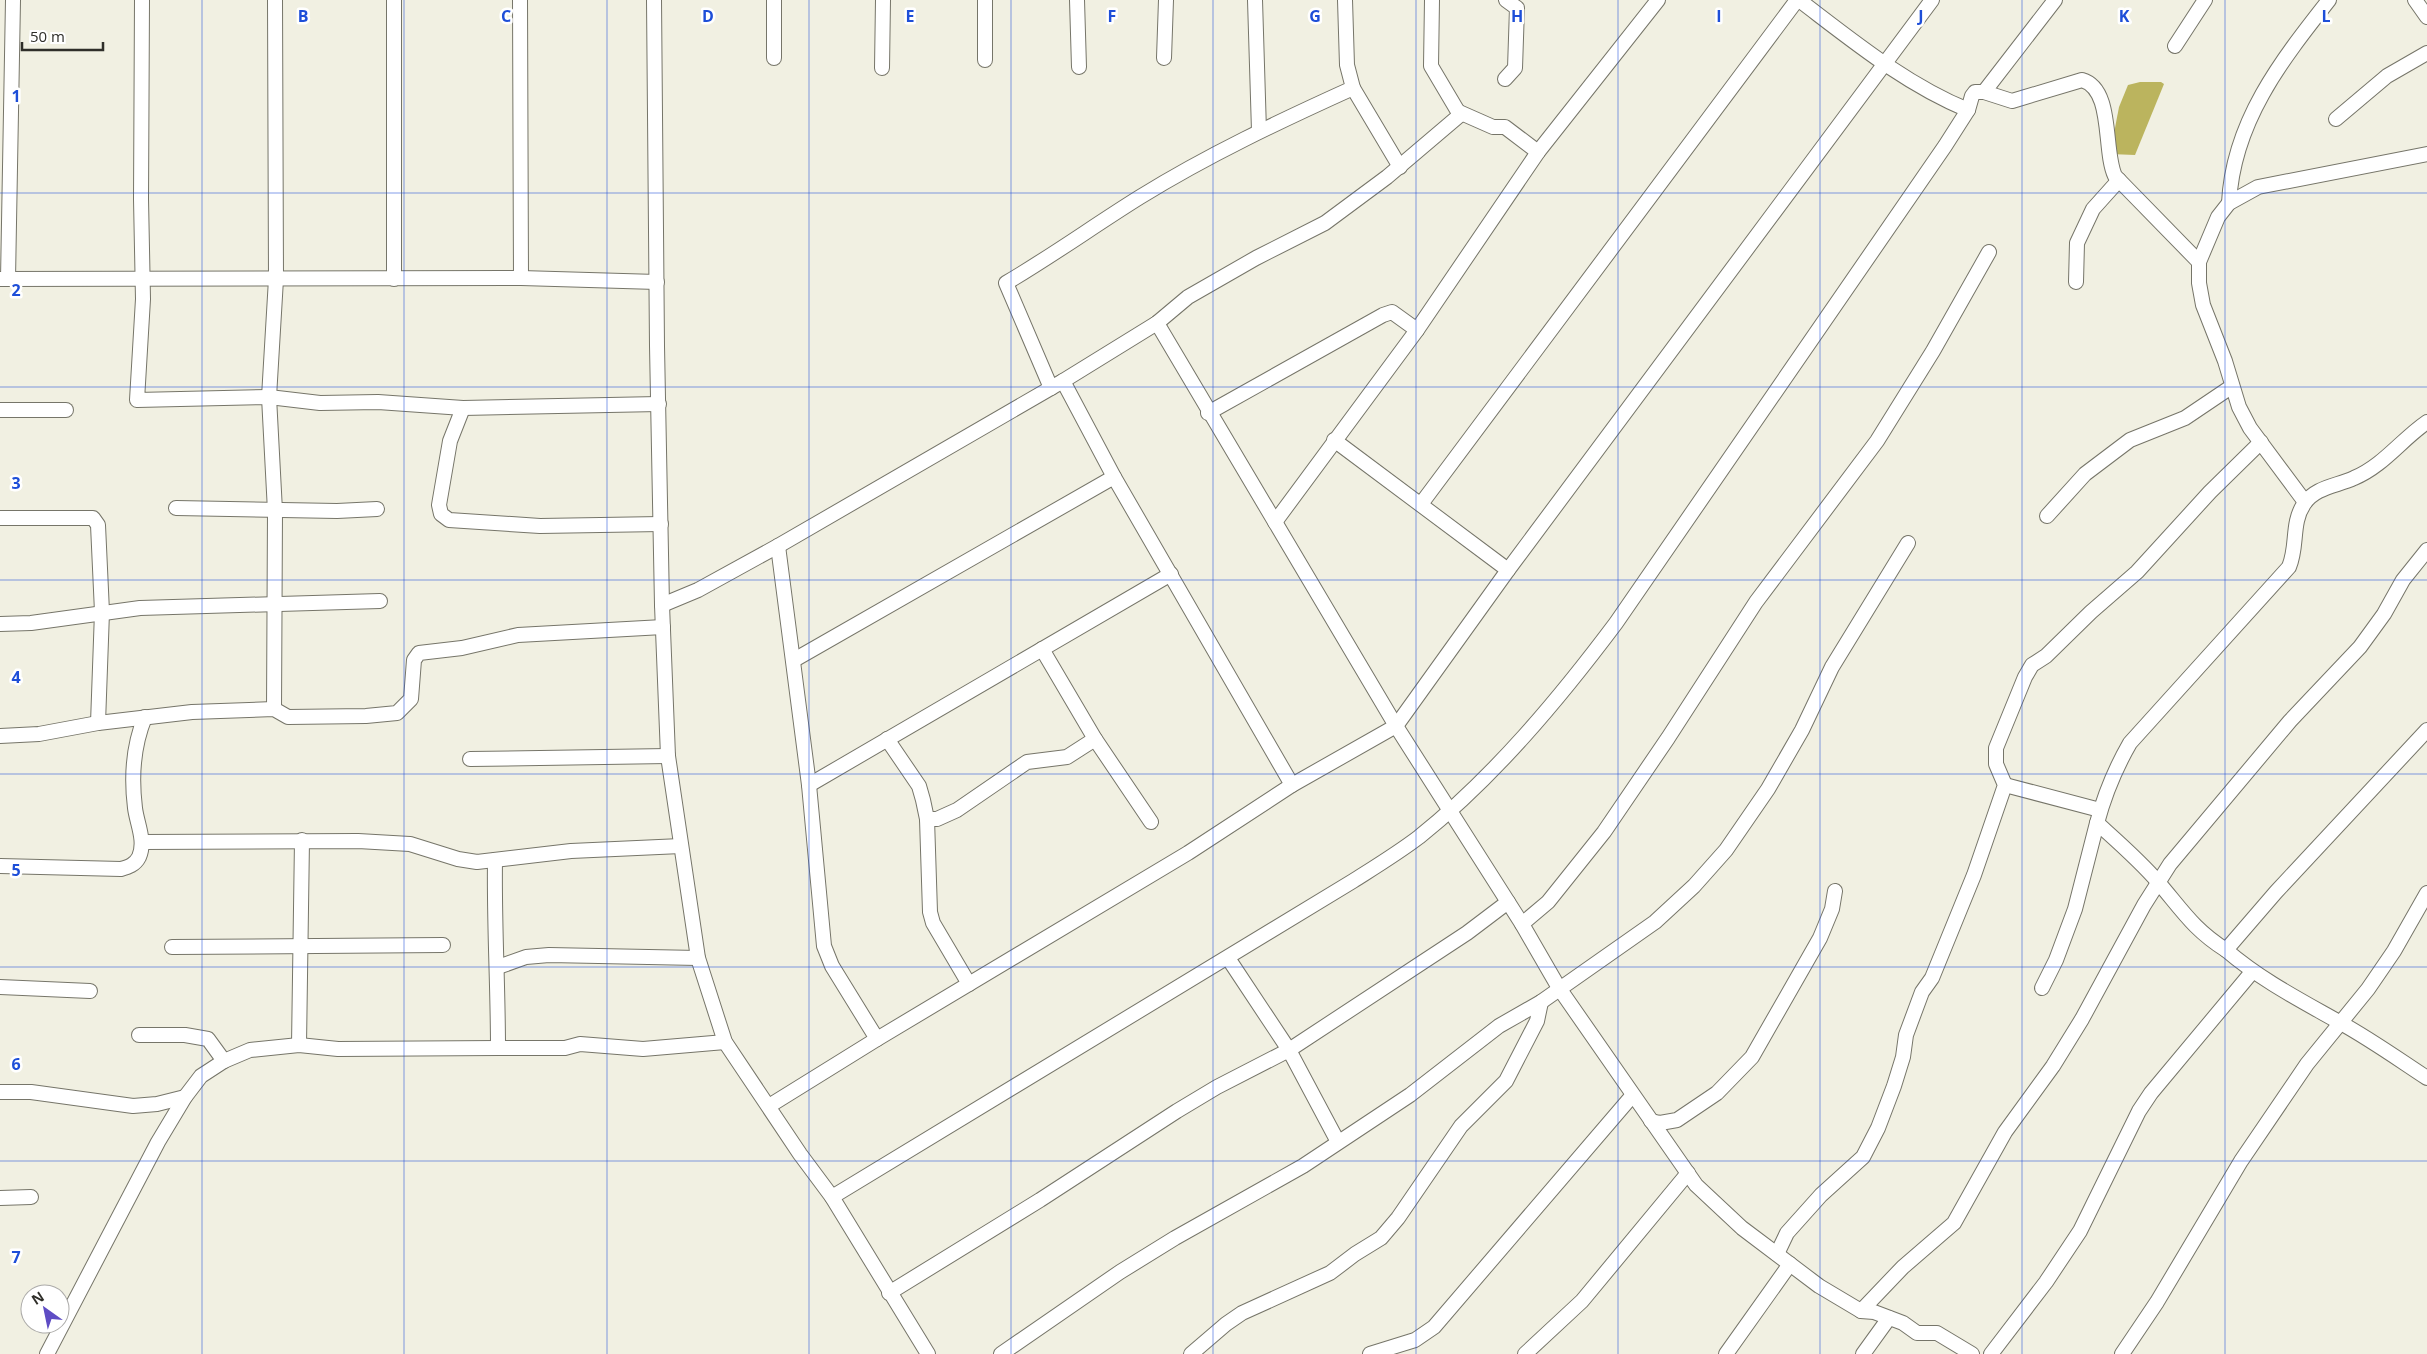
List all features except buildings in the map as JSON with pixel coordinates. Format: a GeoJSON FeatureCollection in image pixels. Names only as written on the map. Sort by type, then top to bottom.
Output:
{"type":"FeatureCollection","features":[{"type":"Feature","properties":{"kind":"street"},"geometry":{"type":"LineString","coordinates":[[13,0],[4,279],[276,280],[521,278],[657,282]]}},
{"type":"Feature","properties":{"kind":"street"},"geometry":{"type":"LineString","coordinates":[[142,0],[141,199],[144,280],[137,400],[270,397],[320,403],[378,402],[463,408],[659,404]]}},
{"type":"Feature","properties":{"kind":"street"},"geometry":{"type":"LineString","coordinates":[[274,709],[275,510],[270,397],[276,280],[275,0]]}},
{"type":"Feature","properties":{"kind":"street"},"geometry":{"type":"LineString","coordinates":[[394,0],[394,279]]}},
{"type":"Feature","properties":{"kind":"street"},"geometry":{"type":"LineString","coordinates":[[520,0],[521,278]]}},
{"type":"Feature","properties":{"kind":"street"},"geometry":{"type":"LineString","coordinates":[[654,0],[662,605],[668,756],[698,958],[725,1042],[832,1197],[928,1354]]}},
{"type":"Feature","properties":{"kind":"street"},"geometry":{"type":"LineString","coordinates":[[774,0],[774,58]]}},
{"type":"Feature","properties":{"kind":"street"},"geometry":{"type":"LineString","coordinates":[[882,68],[883,0]]}},
{"type":"Feature","properties":{"kind":"street"},"geometry":{"type":"LineString","coordinates":[[985,0],[985,60]]}},
{"type":"Feature","properties":{"kind":"street"},"geometry":{"type":"LineString","coordinates":[[1077,0],[1079,66]]}},
{"type":"Feature","properties":{"kind":"street"},"geometry":{"type":"LineString","coordinates":[[1164,58],[1166,0]]}},
{"type":"Feature","properties":{"kind":"street"},"geometry":{"type":"LineString","coordinates":[[1255,0],[1259,131]]}},
{"type":"Feature","properties":{"kind":"street"},"geometry":{"type":"LineString","coordinates":[[1345,0],[1347,65],[1353,88],[1400,167]]}},
{"type":"Feature","properties":{"kind":"street"},"geometry":{"type":"LineString","coordinates":[[1432,0],[1431,66],[1460,112],[1493,127],[1505,128],[1538,152]]}},
{"type":"Feature","properties":{"kind":"street"},"geometry":{"type":"LineString","coordinates":[[1505,79],[1515,68],[1518,8],[1506,0]]}},
{"type":"Feature","properties":{"kind":"street"},"geometry":{"type":"LineString","coordinates":[[1275,522],[1417,330],[1538,152],[1658,0]]}},
{"type":"Feature","properties":{"kind":"street"},"geometry":{"type":"LineString","coordinates":[[1421,504],[1798,0],[1885,65],[1924,89],[1968,110]]}},
{"type":"Feature","properties":{"kind":"street"},"geometry":{"type":"LineString","coordinates":[[769,1106],[877,1038],[1188,853],[1292,785],[1396,726],[1508,570],[1932,0]]}},
{"type":"Feature","properties":{"kind":"street"},"geometry":{"type":"LineString","coordinates":[[1984,92],[2055,0]]}},
{"type":"Feature","properties":{"kind":"street"},"geometry":{"type":"LineString","coordinates":[[2175,46],[2205,0]]}},
{"type":"Feature","properties":{"kind":"street"},"geometry":{"type":"LineString","coordinates":[[2229,203],[2230,174],[2261,94],[2276,69],[2329,0]]}},
{"type":"Feature","properties":{"kind":"street"},"geometry":{"type":"LineString","coordinates":[[2415,0],[2427,17]]}},
{"type":"Feature","properties":{"kind":"street"},"geometry":{"type":"LineString","coordinates":[[2336,119],[2387,76],[2427,53]]}},
{"type":"Feature","properties":{"kind":"street"},"geometry":{"type":"LineString","coordinates":[[832,1197],[1361,876],[1418,838],[1449,811],[1495,766],[1531,726],[1587,661],[1616,623],[1776,393],[1968,110],[1972,96],[1976,92],[1984,92],[2012,101],[2082,80],[2091,83],[2100,96],[2108,137],[2110,166],[2118,180],[2199,262]]}},
{"type":"Feature","properties":{"kind":"street"},"geometry":{"type":"LineString","coordinates":[[1292,785],[1171,574],[1057,384],[1006,283],[1055,254],[1139,197],[1259,131],[1353,88]]}},
{"type":"Feature","properties":{"kind":"street"},"geometry":{"type":"LineString","coordinates":[[662,605],[698,590],[778,546],[1057,384],[1157,323],[1188,296],[1256,258],[1325,223],[1400,167],[1457,120],[1460,112]]}},
{"type":"Feature","properties":{"kind":"street"},"geometry":{"type":"LineString","coordinates":[[2305,502],[2246,421],[2231,387],[2225,361],[2203,305],[2199,283],[2199,262],[2218,217],[2229,203],[2258,187],[2427,154]]}},
{"type":"Feature","properties":{"kind":"street"},"geometry":{"type":"LineString","coordinates":[[2076,282],[2077,243],[2093,209],[2118,180]]}},
{"type":"Feature","properties":{"kind":"street"},"geometry":{"type":"LineString","coordinates":[[1522,924],[1548,902],[1604,832],[1668,738],[1756,602],[1877,441],[1947,327],[1989,252]]}},
{"type":"Feature","properties":{"kind":"street"},"geometry":{"type":"LineString","coordinates":[[1208,413],[1383,315],[1392,312],[1417,330]]}},
{"type":"Feature","properties":{"kind":"street"},"geometry":{"type":"LineString","coordinates":[[1157,323],[1208,413],[1396,726],[1522,924],[1559,988],[1632,1096],[1696,1185],[1730,1217],[1819,1286],[1861,1311],[1874,1312],[1903,1323],[1917,1333],[1937,1333],[1972,1354]]}},
{"type":"Feature","properties":{"kind":"street"},"geometry":{"type":"LineString","coordinates":[[2047,516],[2085,474],[2130,440],[2185,418],[2231,387]]}},
{"type":"Feature","properties":{"kind":"street"},"geometry":{"type":"LineString","coordinates":[[463,408],[450,441],[439,505],[441,514],[449,520],[540,526],[661,524]]}},
{"type":"Feature","properties":{"kind":"street"},"geometry":{"type":"LineString","coordinates":[[0,410],[66,410]]}},
{"type":"Feature","properties":{"kind":"street"},"geometry":{"type":"LineString","coordinates":[[2042,988],[2056,960],[2075,909],[2099,817],[2115,768],[2130,743],[2289,567],[2295,554],[2295,529],[2305,502],[2328,486],[2354,478],[2375,466],[2427,422]]}},
{"type":"Feature","properties":{"kind":"street"},"geometry":{"type":"LineString","coordinates":[[1334,440],[1508,570]]}},
{"type":"Feature","properties":{"kind":"street"},"geometry":{"type":"LineString","coordinates":[[1777,1254],[1787,1233],[1821,1195],[1863,1157],[1878,1128],[1903,1057],[1906,1036],[1919,1001],[1932,978],[1974,875],[2005,785],[1995,756],[1996,748],[2024,677],[2032,666],[2046,656],[2091,612],[2137,572],[2210,492],[2261,442]]}},
{"type":"Feature","properties":{"kind":"street"},"geometry":{"type":"LineString","coordinates":[[794,660],[1114,477]]}},
{"type":"Feature","properties":{"kind":"street"},"geometry":{"type":"LineString","coordinates":[[176,508],[275,510],[377,509]]}},
{"type":"Feature","properties":{"kind":"street"},"geometry":{"type":"LineString","coordinates":[[0,518],[93,518],[98,525],[102,612],[98,723]]}},
{"type":"Feature","properties":{"kind":"street"},"geometry":{"type":"LineString","coordinates":[[1001,1354],[1120,1272],[1174,1238],[1303,1166],[1410,1095],[1499,1026],[1541,1002],[1655,922],[1694,886],[1726,850],[1768,789],[1802,730],[1832,667],[1908,543]]}},
{"type":"Feature","properties":{"kind":"street"},"geometry":{"type":"LineString","coordinates":[[778,546],[809,785],[824,946],[832,966],[877,1038]]}},
{"type":"Feature","properties":{"kind":"street"},"geometry":{"type":"LineString","coordinates":[[1861,1311],[1903,1267],[1954,1222],[2005,1132],[2053,1066],[2082,1019],[2144,906],[2170,864],[2290,721],[2360,647],[2384,614],[2403,580],[2427,550]]}},
{"type":"Feature","properties":{"kind":"street"},"geometry":{"type":"LineString","coordinates":[[809,785],[1171,574]]}},
{"type":"Feature","properties":{"kind":"street"},"geometry":{"type":"LineString","coordinates":[[0,624],[31,623],[149,607],[380,602]]}},
{"type":"Feature","properties":{"kind":"street"},"geometry":{"type":"LineString","coordinates":[[0,736],[39,734],[98,723],[192,712],[274,709],[288,717],[397,714],[411,700],[414,660],[419,652],[462,648],[518,635],[663,627]]}},
{"type":"Feature","properties":{"kind":"street"},"geometry":{"type":"LineString","coordinates":[[1042,649],[1096,739],[1151,822]]}},
{"type":"Feature","properties":{"kind":"street"},"geometry":{"type":"LineString","coordinates":[[0,866],[121,869],[132,865],[139,857],[142,842],[135,808],[134,765],[136,739],[145,717]]}},
{"type":"Feature","properties":{"kind":"street"},"geometry":{"type":"LineString","coordinates":[[2226,950],[2276,892],[2427,730]]}},
{"type":"Feature","properties":{"kind":"street"},"geometry":{"type":"LineString","coordinates":[[886,739],[919,786],[926,819],[930,912],[933,924],[969,984]]}},
{"type":"Feature","properties":{"kind":"street"},"geometry":{"type":"LineString","coordinates":[[926,819],[937,819],[957,810],[1027,762],[1067,756],[1096,739]]}},
{"type":"Feature","properties":{"kind":"street"},"geometry":{"type":"LineString","coordinates":[[470,759],[668,756]]}},
{"type":"Feature","properties":{"kind":"street"},"geometry":{"type":"LineString","coordinates":[[2005,785],[2099,817],[2159,883],[2185,918],[2207,938],[2226,950],[2252,972],[2298,1000],[2340,1022],[2427,1078]]}},
{"type":"Feature","properties":{"kind":"street"},"geometry":{"type":"LineString","coordinates":[[142,842],[302,840],[410,844],[458,859],[476,862],[571,851],[681,846]]}},
{"type":"Feature","properties":{"kind":"street"},"geometry":{"type":"LineString","coordinates":[[299,1045],[302,946],[302,840]]}},
{"type":"Feature","properties":{"kind":"street"},"geometry":{"type":"LineString","coordinates":[[495,860],[494,924],[498,967],[498,1048]]}},
{"type":"Feature","properties":{"kind":"street"},"geometry":{"type":"LineString","coordinates":[[1651,1121],[1660,1123],[1678,1120],[1717,1093],[1752,1057],[1820,938],[1832,909],[1835,891]]}},
{"type":"Feature","properties":{"kind":"street"},"geometry":{"type":"LineString","coordinates":[[2122,1354],[2157,1302],[2241,1161],[2307,1064],[2394,951],[2427,893]]}},
{"type":"Feature","properties":{"kind":"street"},"geometry":{"type":"LineString","coordinates":[[889,1293],[1040,1200],[1217,1087],[1289,1050],[1467,933],[1508,902]]}},
{"type":"Feature","properties":{"kind":"street"},"geometry":{"type":"LineString","coordinates":[[172,947],[442,945]]}},
{"type":"Feature","properties":{"kind":"street"},"geometry":{"type":"LineString","coordinates":[[498,967],[526,957],[549,955],[698,958]]}},
{"type":"Feature","properties":{"kind":"street"},"geometry":{"type":"LineString","coordinates":[[1228,958],[1289,1050],[1338,1142]]}},
{"type":"Feature","properties":{"kind":"street"},"geometry":{"type":"LineString","coordinates":[[1991,1354],[2046,1282],[2080,1230],[2126,1142],[2139,1111],[2150,1093],[2252,972]]}},
{"type":"Feature","properties":{"kind":"street"},"geometry":{"type":"LineString","coordinates":[[0,987],[90,991]]}},
{"type":"Feature","properties":{"kind":"street"},"geometry":{"type":"LineString","coordinates":[[1191,1354],[1242,1313],[1330,1273],[1355,1254],[1382,1238],[1462,1126],[1506,1081],[1537,1021],[1541,1002]]}},
{"type":"Feature","properties":{"kind":"street"},"geometry":{"type":"LineString","coordinates":[[139,1036],[185,1035],[208,1038],[224,1061]]}},
{"type":"Feature","properties":{"kind":"street"},"geometry":{"type":"LineString","coordinates":[[48,1354],[158,1142],[186,1096],[201,1076],[224,1061],[250,1050],[299,1045],[338,1049],[565,1048],[580,1044],[643,1049],[725,1042]]}},
{"type":"Feature","properties":{"kind":"street"},"geometry":{"type":"LineString","coordinates":[[0,1092],[30,1092],[132,1106],[157,1104],[186,1096]]}},
{"type":"Feature","properties":{"kind":"street"},"geometry":{"type":"LineString","coordinates":[[1370,1354],[1415,1340],[1434,1327],[1632,1096]]}},
{"type":"Feature","properties":{"kind":"street"},"geometry":{"type":"LineString","coordinates":[[1525,1354],[1582,1301],[1688,1173]]}},
{"type":"Feature","properties":{"kind":"street"},"geometry":{"type":"LineString","coordinates":[[0,1198],[30,1197]]}},
{"type":"Feature","properties":{"kind":"street"},"geometry":{"type":"LineString","coordinates":[[1726,1354],[1790,1264]]}},
{"type":"Feature","properties":{"kind":"street"},"geometry":{"type":"LineString","coordinates":[[1863,1354],[1889,1318]]}},
{"type":"Feature","properties":{"kind":"shaded area"},"geometry":{"type":"Polygon","coordinates":[[[2140,82],[2161,82],[2164,84],[2135,155],[2110,154],[2119,107],[2128,85],[2140,82]]]}}]}
